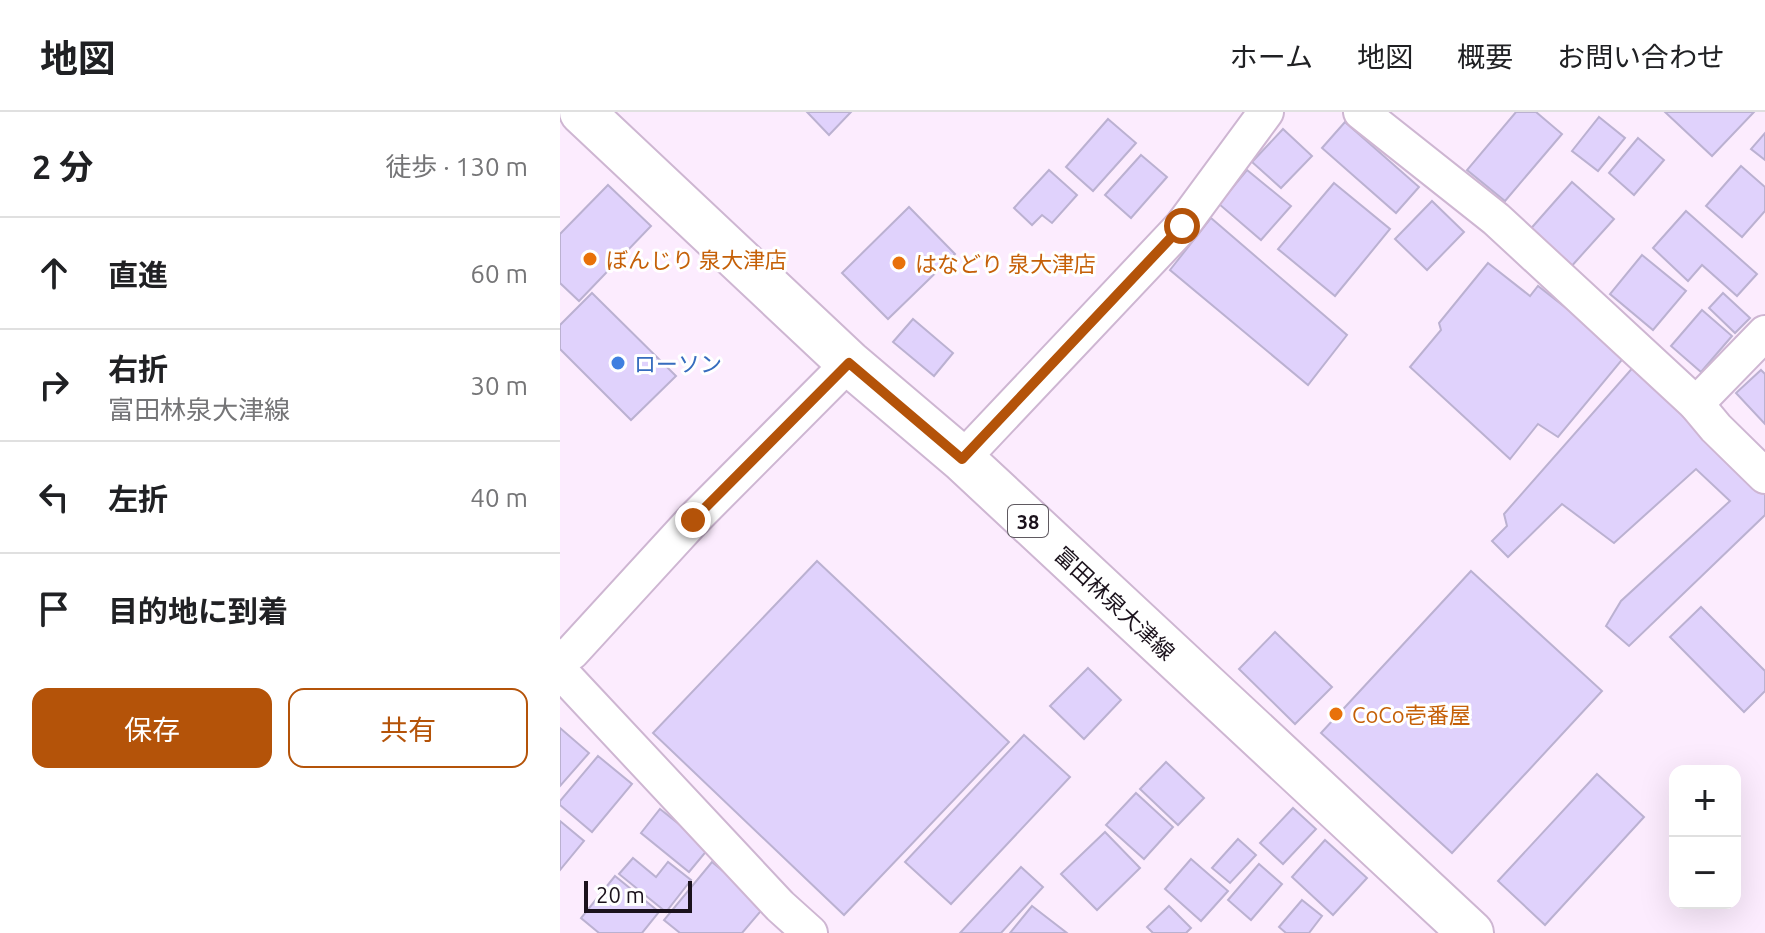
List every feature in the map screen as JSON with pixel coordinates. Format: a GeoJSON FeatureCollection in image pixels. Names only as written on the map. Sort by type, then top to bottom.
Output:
{"type":"FeatureCollection","features":[{"type":"Feature","properties":{"kind":"main road","name":"富田林泉大津線"},"geometry":{"type":"LineString","coordinates":[[582,112],[849,363],[962,459],[1471,933]]}},
{"type":"Feature","properties":{"kind":"street"},"geometry":{"type":"LineString","coordinates":[[962,459],[1182,226],[1266,112]]}},
{"type":"Feature","properties":{"kind":"street"},"geometry":{"type":"LineString","coordinates":[[1361,112],[1496,219],[1696,404],[1765,476]]}},
{"type":"Feature","properties":{"kind":"street"},"geometry":{"type":"LineString","coordinates":[[1696,404],[1765,333]]}},
{"type":"Feature","properties":{"kind":"street"},"geometry":{"type":"LineString","coordinates":[[810,933],[780,906],[563,659],[693,520],[849,363]]}},
{"type":"Feature","properties":{"kind":"building"},"geometry":{"type":"Polygon","coordinates":[[[807,112],[851,112],[829,135],[807,112]]]}},
{"type":"Feature","properties":{"kind":"building"},"geometry":{"type":"Polygon","coordinates":[[[1516,112],[1536,112],[1562,134],[1505,201],[1467,170],[1516,112]]]}},
{"type":"Feature","properties":{"kind":"building"},"geometry":{"type":"Polygon","coordinates":[[[1665,112],[1754,112],[1712,156],[1665,112]]]}},
{"type":"Feature","properties":{"kind":"building"},"geometry":{"type":"Polygon","coordinates":[[[1599,117],[1625,138],[1598,171],[1572,151],[1599,117]]]}},
{"type":"Feature","properties":{"kind":"building"},"geometry":{"type":"Polygon","coordinates":[[[1108,119],[1136,143],[1093,191],[1066,167],[1108,119]]]}},
{"type":"Feature","properties":{"kind":"building"},"geometry":{"type":"Polygon","coordinates":[[[1345,122],[1419,187],[1396,213],[1322,148],[1345,122]]]}},
{"type":"Feature","properties":{"kind":"building"},"geometry":{"type":"Polygon","coordinates":[[[1283,129],[1312,156],[1281,188],[1252,162],[1283,129]]]}},
{"type":"Feature","properties":{"kind":"building"},"geometry":{"type":"Polygon","coordinates":[[[1765,133],[1765,160],[1751,149],[1765,133]]]}},
{"type":"Feature","properties":{"kind":"building"},"geometry":{"type":"Polygon","coordinates":[[[1638,138],[1664,160],[1634,195],[1609,173],[1638,138]]]}},
{"type":"Feature","properties":{"kind":"building"},"geometry":{"type":"Polygon","coordinates":[[[1141,155],[1167,177],[1131,218],[1105,195],[1141,155]]]}},
{"type":"Feature","properties":{"kind":"building"},"geometry":{"type":"Polygon","coordinates":[[[1741,166],[1765,187],[1765,211],[1742,237],[1706,206],[1741,166]]]}},
{"type":"Feature","properties":{"kind":"building"},"geometry":{"type":"Polygon","coordinates":[[[1049,170],[1077,195],[1052,223],[1042,215],[1032,225],[1014,208],[1049,170]]]}},
{"type":"Feature","properties":{"kind":"building"},"geometry":{"type":"Polygon","coordinates":[[[1247,170],[1291,206],[1261,240],[1219,204],[1247,170]]]}},
{"type":"Feature","properties":{"kind":"building"},"geometry":{"type":"Polygon","coordinates":[[[1572,182],[1614,219],[1569,269],[1527,233],[1572,182]]]}},
{"type":"Feature","properties":{"kind":"building"},"geometry":{"type":"Polygon","coordinates":[[[1334,183],[1390,229],[1335,296],[1278,249],[1334,183]]]}},
{"type":"Feature","properties":{"kind":"building","name":"ぼんじり 泉大津店"},"geometry":{"type":"Polygon","coordinates":[[[608,185],[651,226],[579,301],[560,283],[560,234],[608,185]]]}},
{"type":"Feature","properties":{"kind":"building"},"geometry":{"type":"Polygon","coordinates":[[[1432,201],[1464,232],[1427,270],[1395,239],[1432,201]]]}},
{"type":"Feature","properties":{"kind":"building","name":"はなどり 泉大津店"},"geometry":{"type":"Polygon","coordinates":[[[909,207],[955,254],[888,319],[842,273],[909,207]]]}},
{"type":"Feature","properties":{"kind":"building"},"geometry":{"type":"Polygon","coordinates":[[[1686,211],[1757,274],[1737,296],[1702,265],[1688,281],[1653,248],[1686,211]]]}},
{"type":"Feature","properties":{"kind":"building"},"geometry":{"type":"Polygon","coordinates":[[[1211,218],[1347,335],[1308,385],[1170,270],[1211,218]]]}},
{"type":"Feature","properties":{"kind":"building"},"geometry":{"type":"Polygon","coordinates":[[[1642,255],[1686,291],[1653,330],[1610,294],[1642,255]]]}},
{"type":"Feature","properties":{"kind":"building"},"geometry":{"type":"Polygon","coordinates":[[[1488,263],[1530,296],[1538,286],[1626,355],[1558,437],[1538,424],[1510,459],[1410,367],[1441,330],[1439,323],[1488,263]]]}},
{"type":"Feature","properties":{"kind":"building","name":"ローソン"},"geometry":{"type":"Polygon","coordinates":[[[592,293],[676,376],[631,420],[560,349],[560,325],[592,293]]]}},
{"type":"Feature","properties":{"kind":"building"},"geometry":{"type":"Polygon","coordinates":[[[1723,293],[1750,318],[1735,333],[1709,308],[1723,293]]]}},
{"type":"Feature","properties":{"kind":"building"},"geometry":{"type":"Polygon","coordinates":[[[1702,310],[1732,336],[1701,372],[1671,346],[1702,310]]]}},
{"type":"Feature","properties":{"kind":"building"},"geometry":{"type":"Polygon","coordinates":[[[913,319],[953,353],[934,376],[893,342],[913,319]]]}},
{"type":"Feature","properties":{"kind":"building"},"geometry":{"type":"Polygon","coordinates":[[[1636,364],[1765,489],[1765,515],[1629,646],[1606,626],[1621,601],[1730,501],[1696,469],[1614,543],[1562,504],[1508,557],[1492,541],[1507,526],[1504,514],[1636,364]]]}},
{"type":"Feature","properties":{"kind":"building"},"geometry":{"type":"Polygon","coordinates":[[[1761,370],[1765,374],[1765,424],[1736,393],[1761,370]]]}},
{"type":"Feature","properties":{"kind":"building"},"geometry":{"type":"Polygon","coordinates":[[[817,561],[1009,742],[844,915],[653,733],[817,561]]]}},
{"type":"Feature","properties":{"kind":"building"},"geometry":{"type":"Polygon","coordinates":[[[1471,571],[1602,691],[1452,853],[1321,733],[1471,571]]]}},
{"type":"Feature","properties":{"kind":"building"},"geometry":{"type":"Polygon","coordinates":[[[1701,607],[1765,671],[1765,691],[1744,712],[1670,637],[1701,607]]]}},
{"type":"Feature","properties":{"kind":"building"},"geometry":{"type":"Polygon","coordinates":[[[1275,632],[1332,687],[1295,724],[1239,669],[1275,632]]]}},
{"type":"Feature","properties":{"kind":"building"},"geometry":{"type":"Polygon","coordinates":[[[1088,668],[1121,700],[1084,739],[1050,706],[1088,668]]]}},
{"type":"Feature","properties":{"kind":"building"},"geometry":{"type":"Polygon","coordinates":[[[560,728],[589,753],[560,786],[560,728]]]}},
{"type":"Feature","properties":{"kind":"building"},"geometry":{"type":"Polygon","coordinates":[[[1024,735],[1070,777],[951,904],[905,862],[1024,735]]]}},
{"type":"Feature","properties":{"kind":"building"},"geometry":{"type":"Polygon","coordinates":[[[598,756],[632,784],[592,832],[560,805],[560,801],[598,756]]]}},
{"type":"Feature","properties":{"kind":"building"},"geometry":{"type":"Polygon","coordinates":[[[1166,762],[1204,798],[1178,825],[1140,789],[1166,762]]]}},
{"type":"Feature","properties":{"kind":"building"},"geometry":{"type":"Polygon","coordinates":[[[1597,774],[1644,817],[1545,925],[1498,881],[1597,774]]]}},
{"type":"Feature","properties":{"kind":"building"},"geometry":{"type":"Polygon","coordinates":[[[1136,793],[1173,827],[1144,859],[1106,825],[1136,793]]]}},
{"type":"Feature","properties":{"kind":"building"},"geometry":{"type":"Polygon","coordinates":[[[1293,808],[1316,829],[1283,864],[1260,843],[1293,808]]]}},
{"type":"Feature","properties":{"kind":"building"},"geometry":{"type":"Polygon","coordinates":[[[660,809],[709,848],[689,872],[641,833],[660,809]]]}},
{"type":"Feature","properties":{"kind":"building"},"geometry":{"type":"Polygon","coordinates":[[[560,821],[584,841],[560,870],[560,821]]]}},
{"type":"Feature","properties":{"kind":"building"},"geometry":{"type":"Polygon","coordinates":[[[1105,832],[1140,868],[1097,910],[1061,874],[1105,832]]]}},
{"type":"Feature","properties":{"kind":"building"},"geometry":{"type":"Polygon","coordinates":[[[1238,839],[1256,855],[1230,883],[1212,868],[1238,839]]]}},
{"type":"Feature","properties":{"kind":"building"},"geometry":{"type":"Polygon","coordinates":[[[1325,840],[1367,878],[1333,915],[1292,877],[1325,840]]]}},
{"type":"Feature","properties":{"kind":"building"},"geometry":{"type":"Polygon","coordinates":[[[633,858],[656,877],[668,862],[691,880],[666,912],[619,874],[633,858]]]}},
{"type":"Feature","properties":{"kind":"building"},"geometry":{"type":"Polygon","coordinates":[[[1191,859],[1228,891],[1201,921],[1165,889],[1191,859]]]}},
{"type":"Feature","properties":{"kind":"building"},"geometry":{"type":"Polygon","coordinates":[[[712,862],[765,906],[742,933],[680,933],[664,920],[712,862]]]}},
{"type":"Feature","properties":{"kind":"building"},"geometry":{"type":"Polygon","coordinates":[[[1259,864],[1282,884],[1251,920],[1228,900],[1259,864]]]}},
{"type":"Feature","properties":{"kind":"building"},"geometry":{"type":"Polygon","coordinates":[[[1021,867],[1043,887],[1001,933],[960,933],[1021,867]]]}},
{"type":"Feature","properties":{"kind":"building"},"geometry":{"type":"Polygon","coordinates":[[[615,876],[659,912],[642,933],[599,933],[581,918],[615,876]]]}},
{"type":"Feature","properties":{"kind":"building"},"geometry":{"type":"Polygon","coordinates":[[[1302,900],[1322,916],[1309,933],[1286,933],[1279,927],[1302,900]]]}},
{"type":"Feature","properties":{"kind":"building"},"geometry":{"type":"Polygon","coordinates":[[[1032,906],[1067,933],[1010,933],[1032,906]]]}},
{"type":"Feature","properties":{"kind":"building"},"geometry":{"type":"Polygon","coordinates":[[[1169,906],[1191,928],[1186,933],[1153,933],[1147,927],[1169,906]]]}},
{"type":"Feature","properties":{"kind":"place","name":"ぼんじり 泉大津店"},"geometry":{"type":"Point","coordinates":[590,259]}},
{"type":"Feature","properties":{"kind":"place","name":"はなどり 泉大津店"},"geometry":{"type":"Point","coordinates":[899,263]}},
{"type":"Feature","properties":{"kind":"place","name":"ローソン"},"geometry":{"type":"Point","coordinates":[618,363]}},
{"type":"Feature","properties":{"kind":"place","name":"CoCo壱番屋"},"geometry":{"type":"Point","coordinates":[1336,714]}},
{"type":"Feature","properties":{"kind":"route"},"geometry":{"type":"LineString","coordinates":[[693,520],[849,363],[962,459],[1182,226]]}}]}
